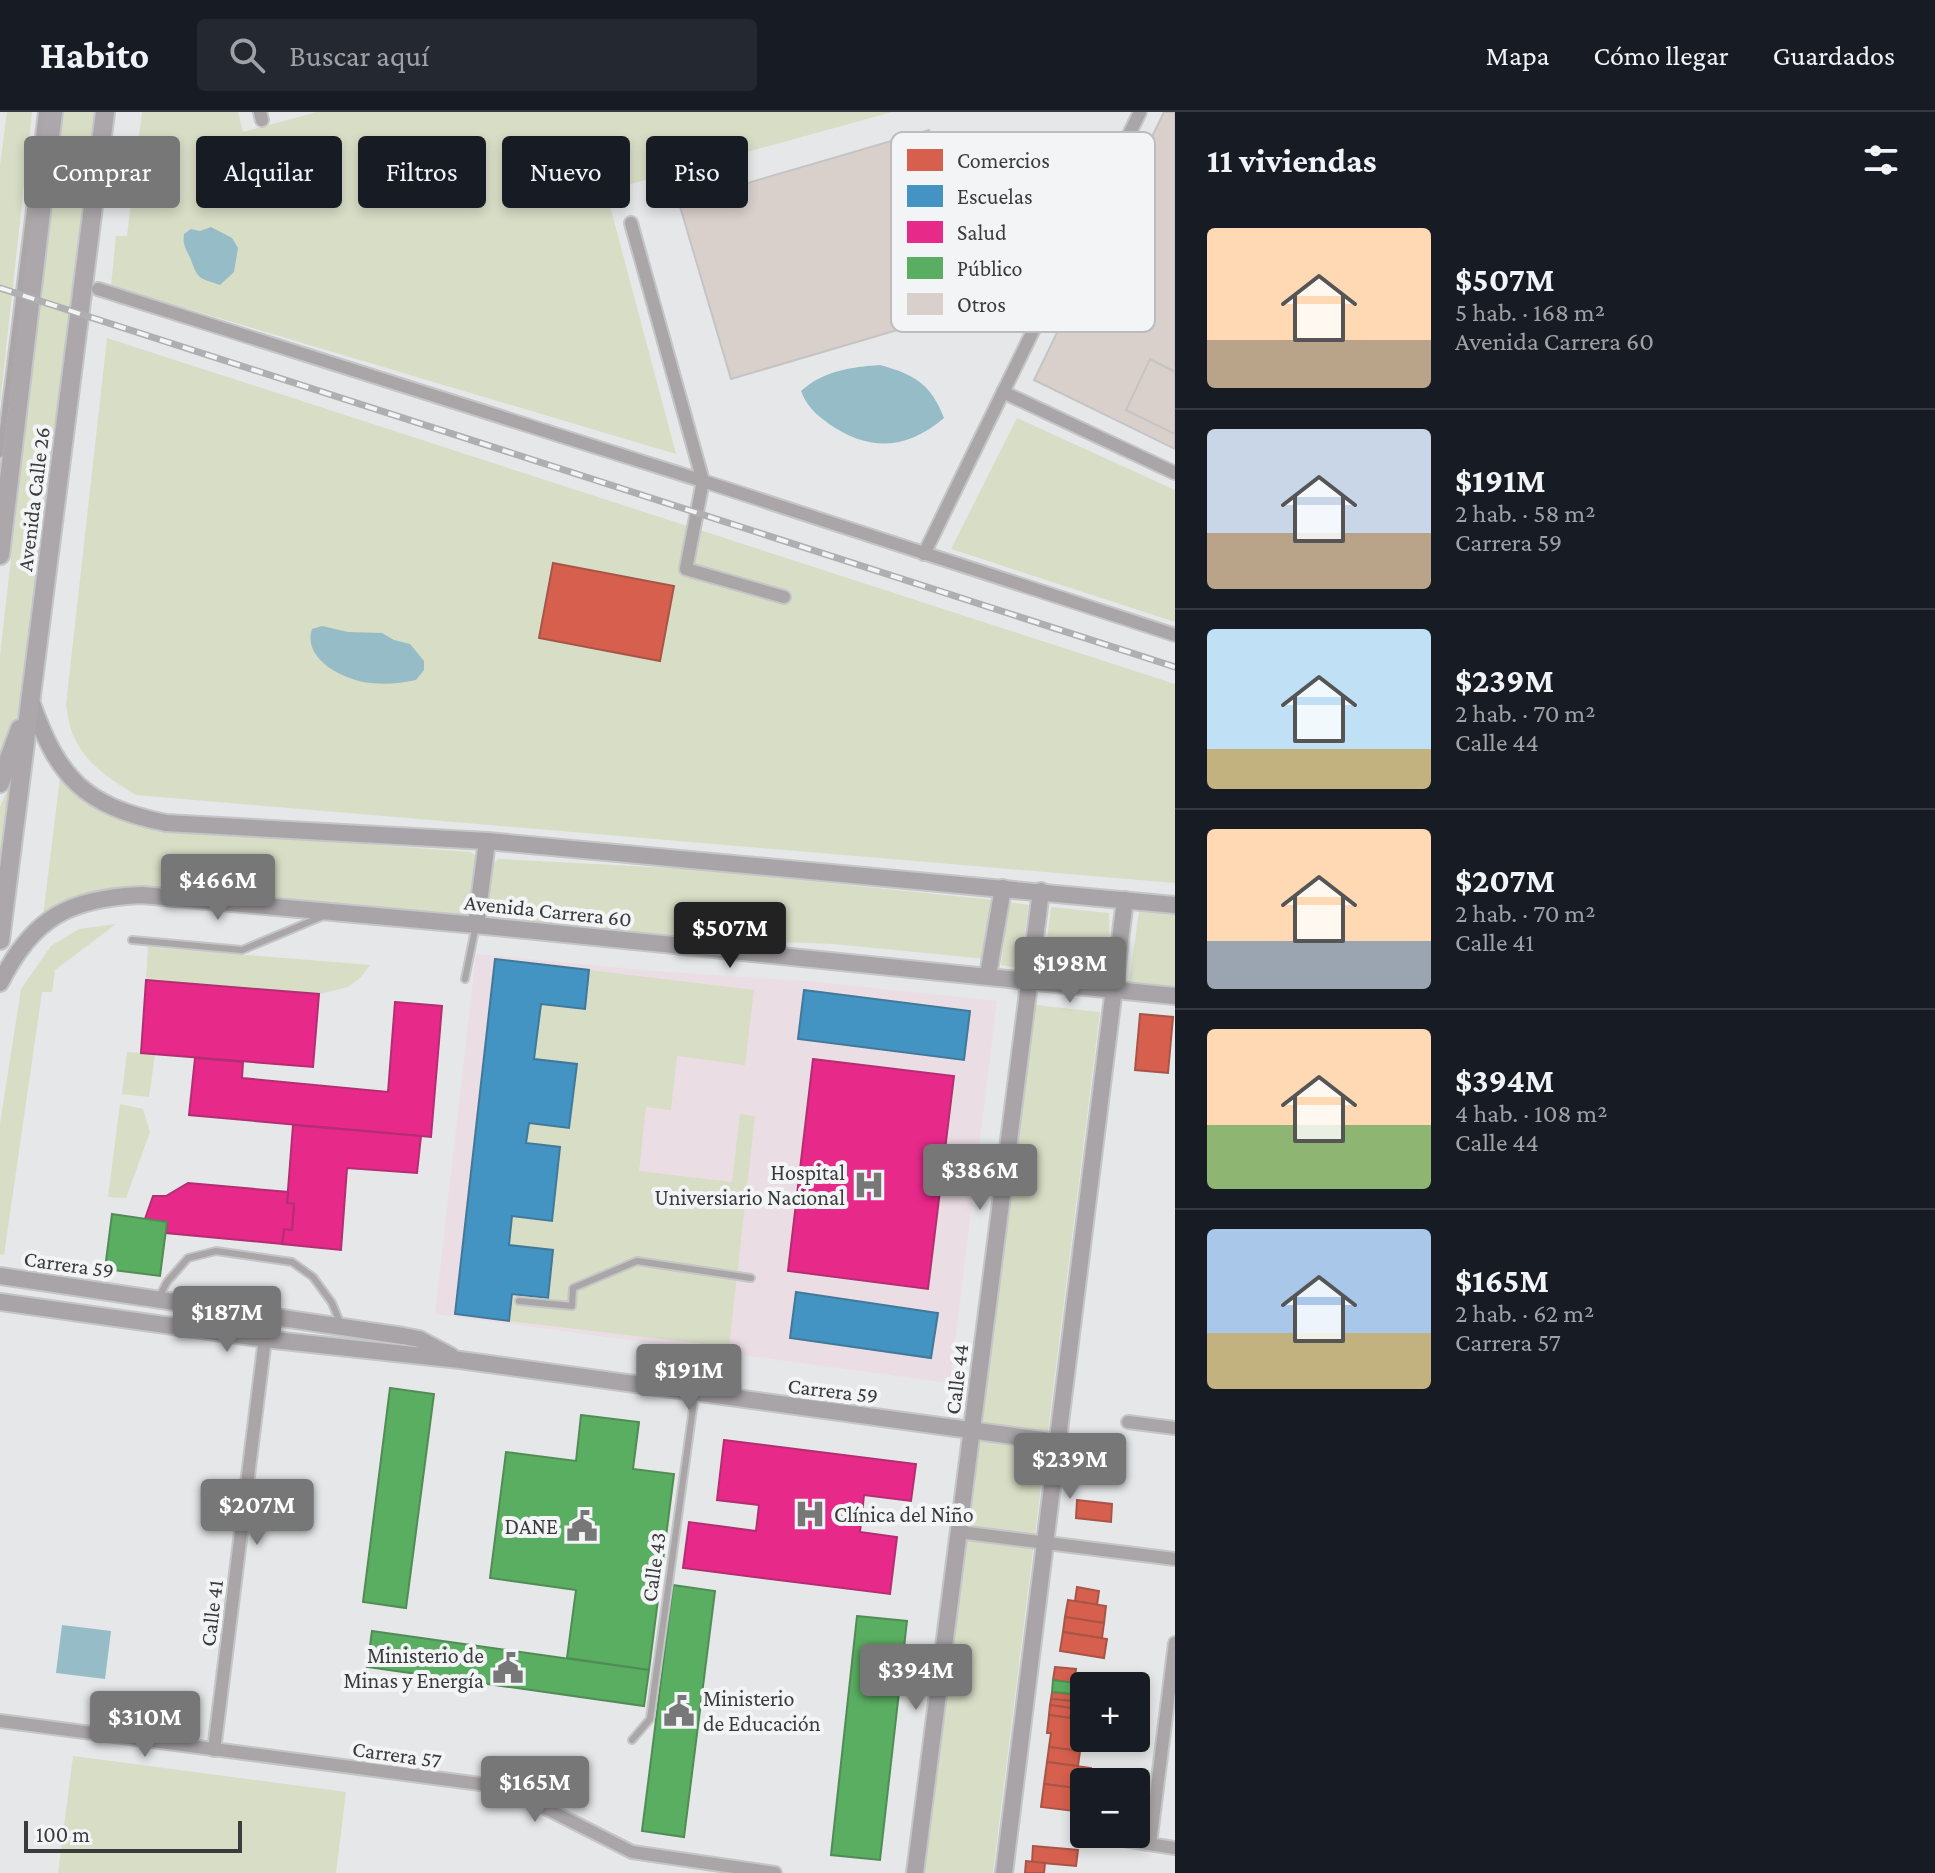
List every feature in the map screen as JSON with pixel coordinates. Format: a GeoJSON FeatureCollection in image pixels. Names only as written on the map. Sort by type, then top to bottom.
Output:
{"type":"FeatureCollection","features":[{"type":"Feature","properties":{"kind":"main road","name":"Avenida Calle 26"},"geometry":{"type":"LineString","coordinates":[[0,555],[53,112]]}},
{"type":"Feature","properties":{"kind":"main road","name":"Avenida Calle 26"},"geometry":{"type":"LineString","coordinates":[[0,940],[105,114]]}},
{"type":"Feature","properties":{"kind":"main road"},"geometry":{"type":"LineString","coordinates":[[0,783],[31,701]]}},
{"type":"Feature","properties":{"kind":"street"},"geometry":{"type":"LineString","coordinates":[[1130,132],[1140,112]]}},
{"type":"Feature","properties":{"kind":"street"},"geometry":{"type":"LineString","coordinates":[[631,223],[703,481],[686,569],[784,597]]}},
{"type":"Feature","properties":{"kind":"street"},"geometry":{"type":"LineString","coordinates":[[98,289],[1175,635]]}},
{"type":"Feature","properties":{"kind":"street"},"geometry":{"type":"LineString","coordinates":[[924,554],[1032,332]]}},
{"type":"Feature","properties":{"kind":"street"},"geometry":{"type":"LineString","coordinates":[[1003,392],[1175,473]]}},
{"type":"Feature","properties":{"kind":"street"},"geometry":{"type":"LineString","coordinates":[[31,701],[47,746],[72,779],[91,795],[135,817],[166,823],[487,841],[1175,905]]}},
{"type":"Feature","properties":{"kind":"street"},"geometry":{"type":"LineString","coordinates":[[476,925],[487,841]]}},
{"type":"Feature","properties":{"kind":"street"},"geometry":{"type":"LineString","coordinates":[[988,975],[1003,888]]}},
{"type":"Feature","properties":{"kind":"street","name":"Calle 44"},"geometry":{"type":"LineString","coordinates":[[915,1873],[1041,891]]}},
{"type":"Feature","properties":{"kind":"street","name":"Avenida Carrera 60"},"geometry":{"type":"LineString","coordinates":[[0,983],[25,944],[44,924],[69,907],[105,896],[142,895],[988,975],[1175,996]]}},
{"type":"Feature","properties":{"kind":"street"},"geometry":{"type":"LineString","coordinates":[[1004,1873],[1125,900]]}},
{"type":"Feature","properties":{"kind":"street","name":"Carrera 59"},"geometry":{"type":"LineString","coordinates":[[0,1276],[419,1339],[460,1360]]}},
{"type":"Feature","properties":{"kind":"street","name":"Carrera 59"},"geometry":{"type":"LineString","coordinates":[[0,1302],[265,1339],[460,1360],[1057,1442]]}},
{"type":"Feature","properties":{"kind":"street","name":"Calle 41"},"geometry":{"type":"LineString","coordinates":[[214,1750],[265,1339]]}},
{"type":"Feature","properties":{"kind":"street"},"geometry":{"type":"LineString","coordinates":[[1128,1422],[1175,1428]]}},
{"type":"Feature","properties":{"kind":"street"},"geometry":{"type":"LineString","coordinates":[[959,1532],[1175,1559]]}},
{"type":"Feature","properties":{"kind":"street"},"geometry":{"type":"LineString","coordinates":[[1175,1643],[1150,1844],[1175,1848]]}},
{"type":"Feature","properties":{"kind":"street","name":"Carrera 57"},"geometry":{"type":"LineString","coordinates":[[0,1721],[488,1785],[512,1791],[632,1852],[775,1873]]}},
{"type":"Feature","properties":{"kind":"lane"},"geometry":{"type":"LineString","coordinates":[[0,454],[42,112]]}},
{"type":"Feature","properties":{"kind":"lane"},"geometry":{"type":"LineString","coordinates":[[132,940],[242,950],[332,911]]}},
{"type":"Feature","properties":{"kind":"lane"},"geometry":{"type":"LineString","coordinates":[[465,979],[476,925]]}},
{"type":"Feature","properties":{"kind":"lane"},"geometry":{"type":"LineString","coordinates":[[158,1299],[167,1282],[188,1258],[216,1251],[292,1262],[313,1277],[332,1303],[341,1325]]}},
{"type":"Feature","properties":{"kind":"lane"},"geometry":{"type":"LineString","coordinates":[[519,1301],[572,1306],[573,1288],[637,1261],[751,1278]]}},
{"type":"Feature","properties":{"kind":"lane","name":"Calle 43"},"geometry":{"type":"LineString","coordinates":[[632,1740],[650,1719],[695,1392]]}},
{"type":"Feature","properties":{"kind":"shaded area"},"geometry":{"type":"Polygon","coordinates":[[[476,954],[653,971],[818,982],[997,1001],[950,1383],[435,1314],[476,954]]]}},
{"type":"Feature","properties":{"kind":"green space"},"geometry":{"type":"Polygon","coordinates":[[[7,112],[32,112],[29,136],[24,136],[24,185],[0,404],[0,166],[7,112]]]}},
{"type":"Feature","properties":{"kind":"green space"},"geometry":{"type":"Polygon","coordinates":[[[64,112],[95,112],[92,136],[61,136],[64,112]]]}},
{"type":"Feature","properties":{"kind":"green space"},"geometry":{"type":"Polygon","coordinates":[[[142,112],[238,112],[243,132],[317,112],[892,112],[748,152],[748,136],[646,136],[646,180],[630,184],[630,136],[502,136],[502,208],[611,208],[676,454],[111,286],[116,236],[127,236],[130,208],[180,208],[180,136],[139,136],[142,112]]]}},
{"type":"Feature","properties":{"kind":"green space"},"geometry":{"type":"Polygon","coordinates":[[[51,208],[82,208],[32,630],[20,706],[7,753],[0,766],[0,656],[51,208]]]}},
{"type":"Feature","properties":{"kind":"green space"},"geometry":{"type":"Polygon","coordinates":[[[107,338],[1175,684],[1175,883],[136,795],[109,777],[85,755],[72,733],[66,705],[107,338]]]}},
{"type":"Feature","properties":{"kind":"green space"},"geometry":{"type":"Polygon","coordinates":[[[1017,418],[1175,490],[1175,622],[951,549],[1017,418]]]}},
{"type":"Feature","properties":{"kind":"green space"},"geometry":{"type":"Polygon","coordinates":[[[60,778],[102,808],[149,828],[470,852],[477,856],[472,903],[468,912],[455,915],[147,887],[92,893],[67,901],[43,916],[60,778]]]}},
{"type":"Feature","properties":{"kind":"green space"},"geometry":{"type":"Polygon","coordinates":[[[9,786],[1,858],[0,863],[0,807],[9,786]]]}},
{"type":"Feature","properties":{"kind":"green space"},"geometry":{"type":"Polygon","coordinates":[[[498,859],[691,869],[994,900],[987,959],[833,944],[684,938],[490,918],[486,913],[490,867],[498,859]]]}},
{"type":"Feature","properties":{"kind":"green space"},"geometry":{"type":"Polygon","coordinates":[[[1009,902],[1029,905],[1020,968],[1001,965],[1009,902]]]}},
{"type":"Feature","properties":{"kind":"green space"},"geometry":{"type":"Polygon","coordinates":[[[1051,907],[1109,913],[1110,965],[1082,965],[1059,970],[1044,964],[1051,907]]]}},
{"type":"Feature","properties":{"kind":"green space"},"geometry":{"type":"Polygon","coordinates":[[[1139,911],[1175,915],[1175,987],[1129,983],[1139,911]]]}},
{"type":"Feature","properties":{"kind":"green space"},"geometry":{"type":"Polygon","coordinates":[[[116,924],[55,970],[52,992],[42,992],[4,1255],[0,1254],[0,1124],[21,989],[51,946],[79,929],[116,924]]]}},
{"type":"Feature","properties":{"kind":"green space"},"geometry":{"type":"Polygon","coordinates":[[[148,947],[370,965],[348,987],[319,994],[146,980],[148,947]]]}},
{"type":"Feature","properties":{"kind":"green space"},"geometry":{"type":"Polygon","coordinates":[[[589,970],[754,990],[745,1065],[677,1056],[671,1110],[646,1107],[639,1171],[732,1182],[740,1114],[755,1116],[729,1347],[509,1321],[512,1294],[548,1298],[553,1251],[509,1245],[512,1216],[552,1221],[560,1148],[526,1143],[529,1123],[569,1127],[577,1064],[534,1059],[541,1004],[584,1009],[589,970]]]}},
{"type":"Feature","properties":{"kind":"green space"},"geometry":{"type":"Polygon","coordinates":[[[1035,1005],[1100,1012],[993,1873],[923,1873],[1035,1005]]]}},
{"type":"Feature","properties":{"kind":"green space"},"geometry":{"type":"Polygon","coordinates":[[[127,1052],[155,1054],[149,1097],[122,1094],[127,1052]]]}},
{"type":"Feature","properties":{"kind":"green space"},"geometry":{"type":"Polygon","coordinates":[[[120,1104],[143,1109],[150,1132],[126,1198],[108,1197],[120,1104]]]}},
{"type":"Feature","properties":{"kind":"green space"},"geometry":{"type":"Polygon","coordinates":[[[73,1756],[346,1792],[336,1873],[58,1873],[73,1756]]]}},
{"type":"Feature","properties":{"kind":"water"},"geometry":{"type":"Polygon","coordinates":[[[211,227],[232,238],[238,248],[234,272],[220,285],[198,275],[184,242],[184,234],[191,229],[200,231],[211,227]]]}},
{"type":"Feature","properties":{"kind":"water"},"geometry":{"type":"Polygon","coordinates":[[[880,365],[920,382],[933,396],[944,418],[930,429],[902,441],[873,443],[829,424],[812,410],[801,391],[838,371],[880,365]]]}},
{"type":"Feature","properties":{"kind":"water"},"geometry":{"type":"Polygon","coordinates":[[[322,626],[348,632],[382,633],[410,644],[424,661],[424,670],[416,680],[399,683],[377,684],[350,678],[328,667],[313,650],[312,629],[322,626]]]}},
{"type":"Feature","properties":{"kind":"water"},"geometry":{"type":"Polygon","coordinates":[[[62,1625],[111,1631],[105,1679],[56,1673],[62,1625]]]}},
{"type":"Feature","properties":{"kind":"building: Comercios"},"geometry":{"type":"Polygon","coordinates":[[[553,563],[674,586],[660,661],[539,638],[553,563]]]}},
{"type":"Feature","properties":{"kind":"building: Comercios"},"geometry":{"type":"Polygon","coordinates":[[[1140,1014],[1173,1017],[1168,1073],[1135,1070],[1140,1014]]]}},
{"type":"Feature","properties":{"kind":"building: Comercios"},"geometry":{"type":"Polygon","coordinates":[[[1077,1500],[1112,1504],[1111,1522],[1076,1518],[1077,1500]]]}},
{"type":"Feature","properties":{"kind":"building: Comercios"},"geometry":{"type":"Polygon","coordinates":[[[1077,1587],[1099,1591],[1097,1605],[1075,1601],[1077,1587]]]}},
{"type":"Feature","properties":{"kind":"building: Comercios"},"geometry":{"type":"Polygon","coordinates":[[[1068,1600],[1106,1606],[1104,1623],[1065,1617],[1068,1600]]]}},
{"type":"Feature","properties":{"kind":"building: Comercios"},"geometry":{"type":"Polygon","coordinates":[[[1065,1617],[1104,1623],[1102,1638],[1063,1632],[1065,1617]]]}},
{"type":"Feature","properties":{"kind":"building: Comercios"},"geometry":{"type":"Polygon","coordinates":[[[1063,1632],[1107,1639],[1104,1658],[1060,1651],[1063,1632]]]}},
{"type":"Feature","properties":{"kind":"building: Comercios"},"geometry":{"type":"Polygon","coordinates":[[[1055,1667],[1076,1669],[1076,1672],[1070,1672],[1070,1682],[1053,1680],[1055,1667]]]}},
{"type":"Feature","properties":{"kind":"building: Comercios"},"geometry":{"type":"Polygon","coordinates":[[[1052,1692],[1070,1694],[1070,1701],[1051,1699],[1052,1692]]]}},
{"type":"Feature","properties":{"kind":"building: Comercios"},"geometry":{"type":"Polygon","coordinates":[[[1051,1699],[1070,1701],[1070,1708],[1050,1705],[1051,1699]]]}},
{"type":"Feature","properties":{"kind":"building: Comercios"},"geometry":{"type":"Polygon","coordinates":[[[1050,1705],[1070,1708],[1070,1718],[1049,1715],[1050,1705]]]}},
{"type":"Feature","properties":{"kind":"building: Comercios"},"geometry":{"type":"Polygon","coordinates":[[[1049,1715],[1070,1718],[1070,1750],[1049,1747],[1051,1733],[1047,1733],[1049,1715]]]}},
{"type":"Feature","properties":{"kind":"building: Comercios"},"geometry":{"type":"Polygon","coordinates":[[[1049,1747],[1080,1752],[1078,1766],[1047,1762],[1049,1747]]]}},
{"type":"Feature","properties":{"kind":"building: Comercios"},"geometry":{"type":"Polygon","coordinates":[[[1047,1762],[1091,1768],[1070,1768],[1070,1787],[1044,1784],[1047,1762]]]}},
{"type":"Feature","properties":{"kind":"building: Comercios"},"geometry":{"type":"Polygon","coordinates":[[[1044,1784],[1070,1787],[1070,1811],[1041,1807],[1044,1784]]]}},
{"type":"Feature","properties":{"kind":"building: Comercios"},"geometry":{"type":"Polygon","coordinates":[[[1033,1846],[1078,1850],[1076,1866],[1032,1862],[1033,1846]]]}},
{"type":"Feature","properties":{"kind":"building: Comercios"},"geometry":{"type":"Polygon","coordinates":[[[1026,1861],[1045,1863],[1044,1873],[1025,1873],[1026,1861]]]}},
{"type":"Feature","properties":{"kind":"building: Escuelas"},"geometry":{"type":"Polygon","coordinates":[[[495,959],[589,970],[585,1009],[541,1004],[534,1059],[577,1064],[569,1128],[529,1123],[526,1143],[560,1147],[552,1221],[512,1216],[509,1245],[553,1250],[548,1298],[512,1294],[509,1321],[455,1314],[495,959]]]}},
{"type":"Feature","properties":{"kind":"building: Escuelas"},"geometry":{"type":"Polygon","coordinates":[[[804,990],[970,1011],[964,1060],[798,1039],[804,990]]]}},
{"type":"Feature","properties":{"kind":"building: Escuelas"},"geometry":{"type":"Polygon","coordinates":[[[796,1292],[938,1313],[931,1358],[790,1338],[796,1292]]]}},
{"type":"Feature","properties":{"kind":"building: Salud"},"geometry":{"type":"Polygon","coordinates":[[[146,980],[319,994],[313,1067],[141,1053],[146,980]]]}},
{"type":"Feature","properties":{"kind":"building: Salud"},"geometry":{"type":"Polygon","coordinates":[[[395,1002],[442,1006],[431,1137],[189,1115],[195,1058],[243,1062],[242,1078],[388,1092],[395,1002]]]}},
{"type":"Feature","properties":{"kind":"building: Salud","name":"Hospital Universiario Nacional"},"geometry":{"type":"Polygon","coordinates":[[[813,1059],[954,1076],[928,1289],[788,1271],[813,1059]]]}},
{"type":"Feature","properties":{"kind":"building: Salud"},"geometry":{"type":"Polygon","coordinates":[[[293,1125],[421,1136],[417,1173],[347,1168],[341,1250],[282,1244],[284,1229],[292,1230],[294,1204],[287,1203],[293,1125]]]}},
{"type":"Feature","properties":{"kind":"building: Salud"},"geometry":{"type":"Polygon","coordinates":[[[188,1183],[288,1192],[287,1203],[294,1204],[292,1230],[284,1229],[282,1244],[166,1233],[167,1222],[145,1219],[153,1196],[166,1196],[188,1183]]]}},
{"type":"Feature","properties":{"kind":"building: Salud","name":"Clínica del Niño"},"geometry":{"type":"Polygon","coordinates":[[[724,1440],[916,1464],[911,1501],[864,1495],[860,1532],[897,1537],[890,1594],[683,1568],[689,1522],[756,1531],[759,1505],[717,1500],[724,1440]]]}},
{"type":"Feature","properties":{"kind":"building: Público"},"geometry":{"type":"Polygon","coordinates":[[[112,1214],[167,1222],[160,1276],[105,1269],[112,1214]]]}},
{"type":"Feature","properties":{"kind":"building: Público"},"geometry":{"type":"Polygon","coordinates":[[[390,1388],[434,1394],[406,1608],[363,1602],[390,1388]]]}},
{"type":"Feature","properties":{"kind":"building: Público","name":"DANE"},"geometry":{"type":"Polygon","coordinates":[[[581,1415],[639,1422],[633,1469],[674,1474],[649,1670],[567,1658],[576,1590],[490,1578],[506,1452],[576,1461],[581,1415]]]}},
{"type":"Feature","properties":{"kind":"building: Público","name":"Ministerio de Educación"},"geometry":{"type":"Polygon","coordinates":[[[673,1585],[715,1591],[684,1837],[642,1831],[673,1585]]]}},
{"type":"Feature","properties":{"kind":"building: Público"},"geometry":{"type":"Polygon","coordinates":[[[857,1616],[907,1621],[880,1860],[831,1855],[857,1616]]]}},
{"type":"Feature","properties":{"kind":"building: Público","name":"Ministerio de Minas y Energía"},"geometry":{"type":"Polygon","coordinates":[[[372,1631],[649,1670],[644,1706],[367,1667],[372,1631]]]}},
{"type":"Feature","properties":{"kind":"building: Público"},"geometry":{"type":"Polygon","coordinates":[[[1053,1680],[1070,1682],[1070,1694],[1052,1692],[1053,1680]]]}},
{"type":"Feature","properties":{"kind":"building: Otros"},"geometry":{"type":"Polygon","coordinates":[[[1164,112],[1175,112],[1175,449],[1034,380],[1057,332],[1155,332],[1154,132],[1164,112]]]}},
{"type":"Feature","properties":{"kind":"building: Otros"},"geometry":{"type":"Polygon","coordinates":[[[891,141],[891,332],[731,379],[680,208],[748,208],[748,183],[891,141]]]}},
{"type":"Feature","properties":{"kind":"building: Otros"},"geometry":{"type":"Polygon","coordinates":[[[1150,359],[1175,372],[1175,434],[1126,410],[1150,359]]]}},
{"type":"Feature","properties":{"kind":"railway"},"geometry":{"type":"LineString","coordinates":[[0,288],[1175,667]]}},
{"type":"Feature","properties":{"kind":"place","name":"Hospital Universiario Nacional"},"geometry":{"type":"Point","coordinates":[869,1185]}},
{"type":"Feature","properties":{"kind":"place","name":"Clínica del Niño"},"geometry":{"type":"Point","coordinates":[810,1514]}},
{"type":"Feature","properties":{"kind":"place","name":"DANE"},"geometry":{"type":"Point","coordinates":[582,1526]}},
{"type":"Feature","properties":{"kind":"place","name":"Ministerio de Minas y Energía"},"geometry":{"type":"Point","coordinates":[508,1668]}},
{"type":"Feature","properties":{"kind":"place","name":"Ministerio de Educación"},"geometry":{"type":"Point","coordinates":[679,1711]}}]}
